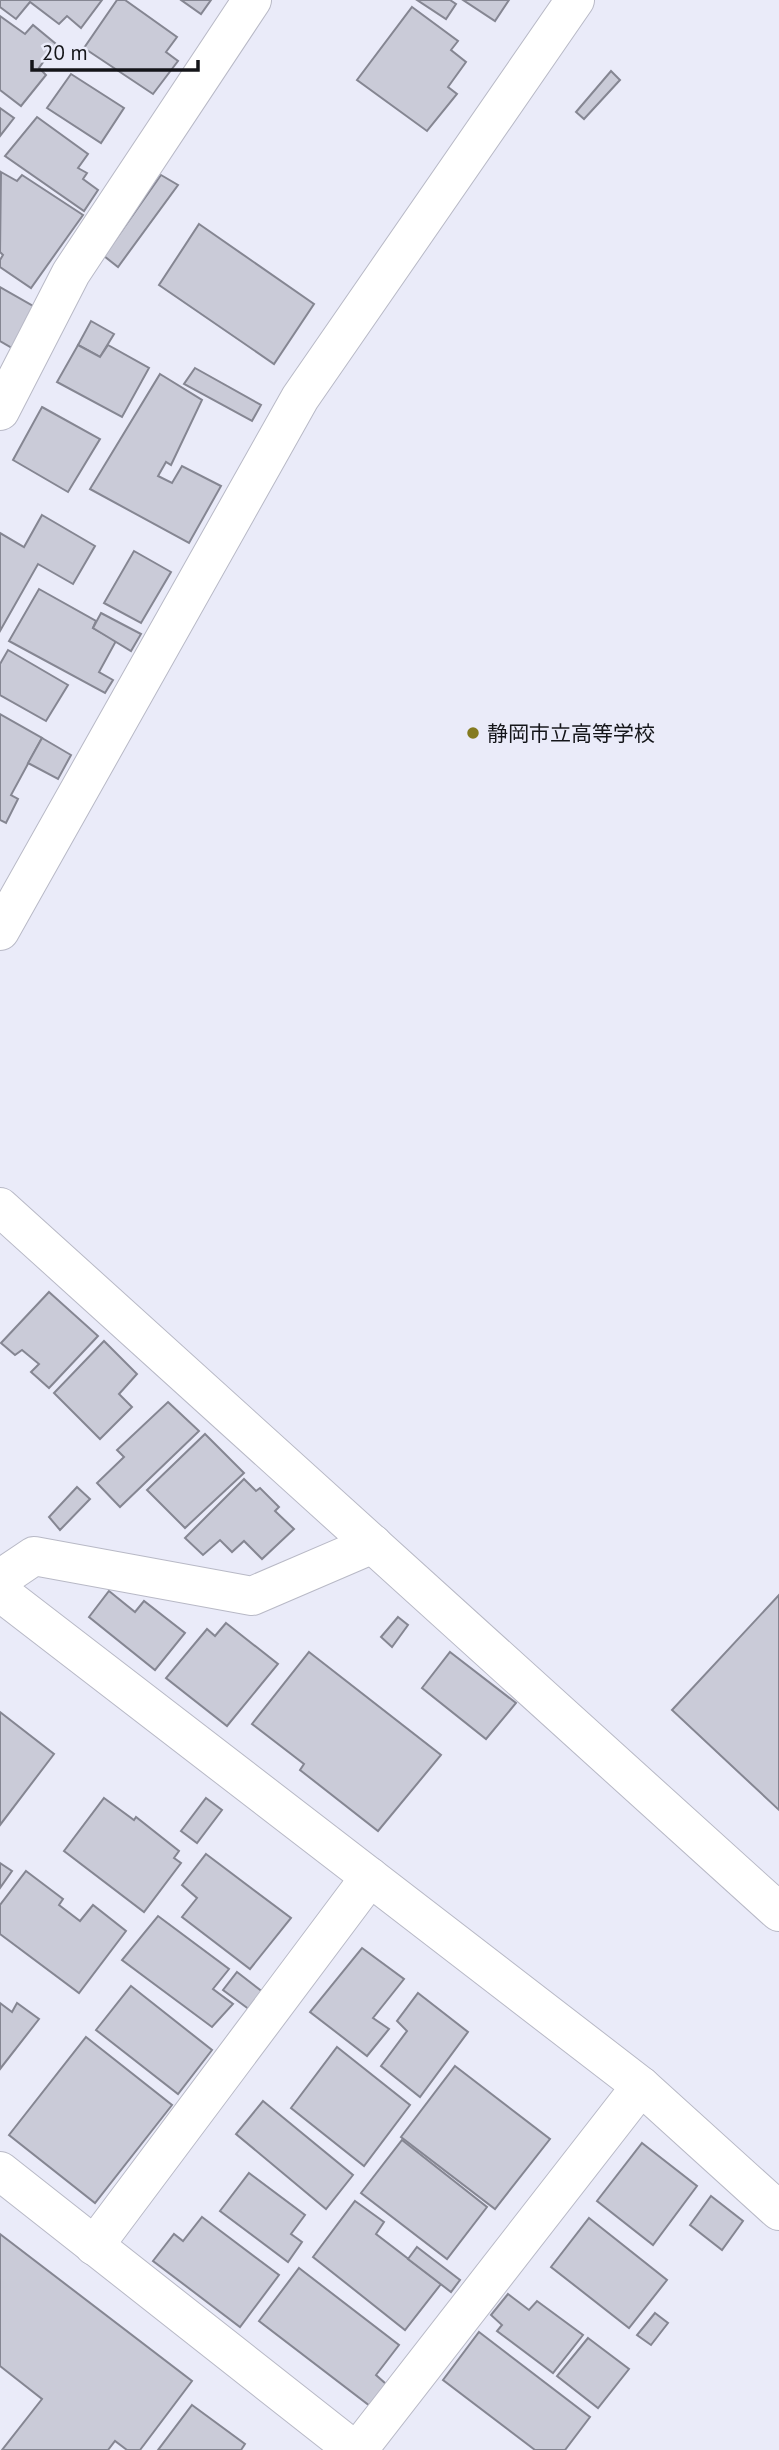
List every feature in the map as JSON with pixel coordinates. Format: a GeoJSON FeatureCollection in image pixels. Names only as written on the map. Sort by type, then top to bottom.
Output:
{"type":"FeatureCollection","features":[{"type":"Feature","properties":{"kind":"street"},"geometry":{"type":"LineString","coordinates":[[0,411],[71,273],[251,0]]}},
{"type":"Feature","properties":{"kind":"street"},"geometry":{"type":"LineString","coordinates":[[0,931],[300,398],[575,0]]}},
{"type":"Feature","properties":{"kind":"street"},"geometry":{"type":"LineString","coordinates":[[0,1207],[779,1912]]}},
{"type":"Feature","properties":{"kind":"street"},"geometry":{"type":"LineString","coordinates":[[0,1579],[34,1556],[252,1596],[373,1544]]}},
{"type":"Feature","properties":{"kind":"street"},"geometry":{"type":"LineString","coordinates":[[0,1592],[642,2085],[779,2211]]}},
{"type":"Feature","properties":{"kind":"street"},"geometry":{"type":"LineString","coordinates":[[94,2246],[370,1877]]}},
{"type":"Feature","properties":{"kind":"street"},"geometry":{"type":"LineString","coordinates":[[0,2171],[356,2450],[642,2085]]}},
{"type":"Feature","properties":{"kind":"building"},"geometry":{"type":"Polygon","coordinates":[[[0,0],[102,0],[81,28],[67,16],[59,24],[30,2],[16,19],[0,7],[0,0]]]}},
{"type":"Feature","properties":{"kind":"building"},"geometry":{"type":"Polygon","coordinates":[[[117,0],[125,0],[177,37],[166,52],[178,61],[153,94],[84,48],[117,0]]]}},
{"type":"Feature","properties":{"kind":"building"},"geometry":{"type":"Polygon","coordinates":[[[181,0],[211,0],[201,14],[181,0]]]}},
{"type":"Feature","properties":{"kind":"building"},"geometry":{"type":"Polygon","coordinates":[[[417,0],[450,0],[456,4],[446,19],[417,0]]]}},
{"type":"Feature","properties":{"kind":"building"},"geometry":{"type":"Polygon","coordinates":[[[463,0],[509,0],[495,21],[463,0]]]}},
{"type":"Feature","properties":{"kind":"building"},"geometry":{"type":"Polygon","coordinates":[[[412,7],[458,41],[451,50],[466,62],[448,87],[457,94],[427,131],[357,80],[412,7]]]}},
{"type":"Feature","properties":{"kind":"building"},"geometry":{"type":"Polygon","coordinates":[[[0,16],[25,34],[33,25],[56,44],[39,68],[46,75],[21,106],[0,90],[0,16]]]}},
{"type":"Feature","properties":{"kind":"building"},"geometry":{"type":"Polygon","coordinates":[[[611,71],[620,80],[584,119],[576,112],[611,71]]]}},
{"type":"Feature","properties":{"kind":"building"},"geometry":{"type":"Polygon","coordinates":[[[71,74],[124,108],[101,143],[47,108],[71,74]]]}},
{"type":"Feature","properties":{"kind":"building"},"geometry":{"type":"Polygon","coordinates":[[[0,108],[14,118],[0,136],[0,108]]]}},
{"type":"Feature","properties":{"kind":"building"},"geometry":{"type":"Polygon","coordinates":[[[37,117],[88,154],[78,168],[87,173],[83,179],[98,190],[84,211],[5,156],[37,117]]]}},
{"type":"Feature","properties":{"kind":"building"},"geometry":{"type":"Polygon","coordinates":[[[1,172],[17,181],[22,175],[83,215],[31,288],[0,267],[3,255],[0,252],[1,172]]]}},
{"type":"Feature","properties":{"kind":"building"},"geometry":{"type":"Polygon","coordinates":[[[161,175],[178,185],[118,267],[104,256],[161,175]]]}},
{"type":"Feature","properties":{"kind":"building"},"geometry":{"type":"Polygon","coordinates":[[[199,224],[314,304],[274,364],[159,285],[199,224]]]}},
{"type":"Feature","properties":{"kind":"building"},"geometry":{"type":"Polygon","coordinates":[[[0,287],[40,310],[19,352],[0,341],[0,287]]]}},
{"type":"Feature","properties":{"kind":"building"},"geometry":{"type":"Polygon","coordinates":[[[91,321],[114,334],[100,357],[78,345],[91,321]]]}},
{"type":"Feature","properties":{"kind":"building"},"geometry":{"type":"Polygon","coordinates":[[[78,345],[100,357],[108,345],[149,368],[122,417],[57,382],[78,345]]]}},
{"type":"Feature","properties":{"kind":"building"},"geometry":{"type":"Polygon","coordinates":[[[195,368],[261,405],[252,421],[184,384],[195,368]]]}},
{"type":"Feature","properties":{"kind":"building"},"geometry":{"type":"Polygon","coordinates":[[[160,374],[202,400],[171,465],[166,462],[158,476],[172,483],[182,466],[221,486],[189,543],[90,489],[160,374]]]}},
{"type":"Feature","properties":{"kind":"building"},"geometry":{"type":"Polygon","coordinates":[[[42,407],[100,439],[68,492],[13,460],[42,407]]]}},
{"type":"Feature","properties":{"kind":"building"},"geometry":{"type":"Polygon","coordinates":[[[42,515],[95,546],[73,584],[38,564],[0,631],[0,533],[24,547],[42,515]]]}},
{"type":"Feature","properties":{"kind":"building"},"geometry":{"type":"Polygon","coordinates":[[[134,551],[171,572],[141,623],[104,603],[134,551]]]}},
{"type":"Feature","properties":{"kind":"building"},"geometry":{"type":"Polygon","coordinates":[[[39,589],[96,621],[93,628],[116,641],[99,672],[113,680],[105,693],[9,641],[39,589]]]}},
{"type":"Feature","properties":{"kind":"building"},"geometry":{"type":"Polygon","coordinates":[[[101,613],[141,634],[131,651],[93,628],[101,613]]]}},
{"type":"Feature","properties":{"kind":"building"},"geometry":{"type":"Polygon","coordinates":[[[8,650],[68,685],[46,721],[0,695],[0,664],[8,650]]]}},
{"type":"Feature","properties":{"kind":"building"},"geometry":{"type":"Polygon","coordinates":[[[0,714],[42,738],[11,795],[18,799],[6,823],[0,820],[0,714]]]}},
{"type":"Feature","properties":{"kind":"building"},"geometry":{"type":"Polygon","coordinates":[[[42,738],[71,755],[58,779],[28,763],[42,738]]]}},
{"type":"Feature","properties":{"kind":"building"},"geometry":{"type":"Polygon","coordinates":[[[49,1292],[98,1336],[49,1388],[31,1372],[39,1364],[22,1350],[15,1355],[1,1343],[49,1292]]]}},
{"type":"Feature","properties":{"kind":"building"},"geometry":{"type":"Polygon","coordinates":[[[104,1341],[137,1374],[119,1394],[132,1407],[100,1439],[54,1393],[104,1341]]]}},
{"type":"Feature","properties":{"kind":"building"},"geometry":{"type":"Polygon","coordinates":[[[168,1402],[199,1431],[120,1507],[97,1483],[124,1457],[117,1450],[168,1402]]]}},
{"type":"Feature","properties":{"kind":"building"},"geometry":{"type":"Polygon","coordinates":[[[205,1434],[244,1473],[185,1528],[147,1490],[205,1434]]]}},
{"type":"Feature","properties":{"kind":"building"},"geometry":{"type":"Polygon","coordinates":[[[244,1479],[256,1491],[260,1488],[279,1507],[275,1511],[294,1529],[262,1559],[244,1541],[232,1552],[220,1540],[203,1555],[185,1538],[244,1479]]]}},
{"type":"Feature","properties":{"kind":"building"},"geometry":{"type":"Polygon","coordinates":[[[77,1487],[90,1499],[60,1530],[49,1517],[77,1487]]]}},
{"type":"Feature","properties":{"kind":"building"},"geometry":{"type":"Polygon","coordinates":[[[109,1591],[135,1612],[144,1601],[185,1633],[155,1670],[89,1617],[109,1591]]]}},
{"type":"Feature","properties":{"kind":"building"},"geometry":{"type":"Polygon","coordinates":[[[779,1595],[779,1810],[672,1710],[779,1595]]]}},
{"type":"Feature","properties":{"kind":"building"},"geometry":{"type":"Polygon","coordinates":[[[398,1617],[408,1625],[392,1647],[381,1637],[398,1617]]]}},
{"type":"Feature","properties":{"kind":"building"},"geometry":{"type":"Polygon","coordinates":[[[226,1623],[278,1664],[227,1726],[166,1678],[207,1629],[215,1636],[226,1623]]]}},
{"type":"Feature","properties":{"kind":"building"},"geometry":{"type":"Polygon","coordinates":[[[309,1652],[441,1755],[378,1831],[300,1770],[304,1764],[252,1724],[309,1652]]]}},
{"type":"Feature","properties":{"kind":"building"},"geometry":{"type":"Polygon","coordinates":[[[450,1652],[516,1703],[486,1739],[422,1688],[450,1652]]]}},
{"type":"Feature","properties":{"kind":"building"},"geometry":{"type":"Polygon","coordinates":[[[0,1712],[54,1754],[0,1825],[0,1712]]]}},
{"type":"Feature","properties":{"kind":"building"},"geometry":{"type":"Polygon","coordinates":[[[104,1798],[134,1820],[136,1817],[179,1851],[174,1858],[181,1863],[144,1912],[64,1851],[104,1798]]]}},
{"type":"Feature","properties":{"kind":"building"},"geometry":{"type":"Polygon","coordinates":[[[206,1798],[222,1810],[197,1843],[181,1831],[206,1798]]]}},
{"type":"Feature","properties":{"kind":"building"},"geometry":{"type":"Polygon","coordinates":[[[206,1854],[291,1918],[250,1969],[182,1917],[197,1898],[182,1885],[206,1854]]]}},
{"type":"Feature","properties":{"kind":"building"},"geometry":{"type":"Polygon","coordinates":[[[0,1863],[12,1871],[0,1888],[0,1863]]]}},
{"type":"Feature","properties":{"kind":"building"},"geometry":{"type":"Polygon","coordinates":[[[26,1871],[63,1899],[59,1905],[80,1921],[93,1905],[126,1931],[79,1993],[0,1934],[0,1905],[26,1871]]]}},
{"type":"Feature","properties":{"kind":"building"},"geometry":{"type":"Polygon","coordinates":[[[158,1916],[229,1969],[213,1989],[233,2004],[212,2027],[122,1960],[158,1916]]]}},
{"type":"Feature","properties":{"kind":"building"},"geometry":{"type":"Polygon","coordinates":[[[362,1948],[404,1979],[373,2018],[389,2029],[367,2056],[310,2012],[362,1948]]]}},
{"type":"Feature","properties":{"kind":"building"},"geometry":{"type":"Polygon","coordinates":[[[237,1972],[268,1996],[254,2013],[223,1990],[237,1972]]]}},
{"type":"Feature","properties":{"kind":"building"},"geometry":{"type":"Polygon","coordinates":[[[131,1986],[212,2050],[178,2094],[96,2030],[131,1986]]]}},
{"type":"Feature","properties":{"kind":"building"},"geometry":{"type":"Polygon","coordinates":[[[418,1993],[468,2032],[420,2097],[381,2066],[407,2031],[397,2021],[418,1993]]]}},
{"type":"Feature","properties":{"kind":"building"},"geometry":{"type":"Polygon","coordinates":[[[0,2003],[12,2012],[17,2003],[39,2019],[0,2069],[0,2003]]]}},
{"type":"Feature","properties":{"kind":"building"},"geometry":{"type":"Polygon","coordinates":[[[86,2037],[172,2105],[95,2203],[9,2135],[86,2037]]]}},
{"type":"Feature","properties":{"kind":"building"},"geometry":{"type":"Polygon","coordinates":[[[337,2047],[410,2105],[364,2166],[291,2108],[337,2047]]]}},
{"type":"Feature","properties":{"kind":"building"},"geometry":{"type":"Polygon","coordinates":[[[455,2066],[550,2139],[495,2209],[401,2137],[455,2066]]]}},
{"type":"Feature","properties":{"kind":"building"},"geometry":{"type":"Polygon","coordinates":[[[263,2101],[353,2175],[326,2209],[236,2134],[263,2101]]]}},
{"type":"Feature","properties":{"kind":"building"},"geometry":{"type":"Polygon","coordinates":[[[402,2140],[487,2207],[447,2259],[361,2193],[402,2140]]]}},
{"type":"Feature","properties":{"kind":"building"},"geometry":{"type":"Polygon","coordinates":[[[642,2143],[697,2186],[653,2245],[597,2201],[642,2143]]]}},
{"type":"Feature","properties":{"kind":"building"},"geometry":{"type":"Polygon","coordinates":[[[249,2173],[305,2215],[291,2234],[302,2242],[288,2262],[220,2211],[249,2173]]]}},
{"type":"Feature","properties":{"kind":"building"},"geometry":{"type":"Polygon","coordinates":[[[711,2196],[743,2221],[722,2250],[690,2225],[711,2196]]]}},
{"type":"Feature","properties":{"kind":"building"},"geometry":{"type":"Polygon","coordinates":[[[355,2201],[384,2222],[376,2234],[441,2284],[405,2330],[313,2257],[355,2201]]]}},
{"type":"Feature","properties":{"kind":"building"},"geometry":{"type":"Polygon","coordinates":[[[202,2217],[279,2275],[240,2327],[153,2261],[174,2234],[183,2241],[202,2217]]]}},
{"type":"Feature","properties":{"kind":"building"},"geometry":{"type":"Polygon","coordinates":[[[589,2218],[667,2280],[629,2328],[551,2267],[589,2218]]]}},
{"type":"Feature","properties":{"kind":"building"},"geometry":{"type":"Polygon","coordinates":[[[0,2234],[192,2381],[140,2450],[127,2450],[115,2441],[108,2450],[2,2450],[42,2399],[0,2366],[0,2234]]]}},
{"type":"Feature","properties":{"kind":"building"},"geometry":{"type":"Polygon","coordinates":[[[417,2247],[460,2280],[451,2292],[408,2259],[417,2247]]]}},
{"type":"Feature","properties":{"kind":"building"},"geometry":{"type":"Polygon","coordinates":[[[299,2268],[399,2345],[376,2375],[386,2384],[370,2406],[259,2321],[299,2268]]]}},
{"type":"Feature","properties":{"kind":"building"},"geometry":{"type":"Polygon","coordinates":[[[508,2294],[529,2310],[537,2301],[583,2335],[553,2373],[497,2331],[502,2325],[491,2315],[508,2294]]]}},
{"type":"Feature","properties":{"kind":"building"},"geometry":{"type":"Polygon","coordinates":[[[655,2313],[668,2323],[651,2345],[637,2335],[655,2313]]]}},
{"type":"Feature","properties":{"kind":"building"},"geometry":{"type":"Polygon","coordinates":[[[479,2332],[590,2417],[565,2450],[535,2450],[443,2380],[479,2332]]]}},
{"type":"Feature","properties":{"kind":"building"},"geometry":{"type":"Polygon","coordinates":[[[588,2338],[629,2369],[598,2408],[557,2376],[588,2338]]]}},
{"type":"Feature","properties":{"kind":"building"},"geometry":{"type":"Polygon","coordinates":[[[192,2405],[245,2444],[241,2450],[158,2450],[192,2405]]]}},
{"type":"Feature","properties":{"kind":"place","name":"静岡市立高等学校"},"geometry":{"type":"Point","coordinates":[473,733]}}]}
